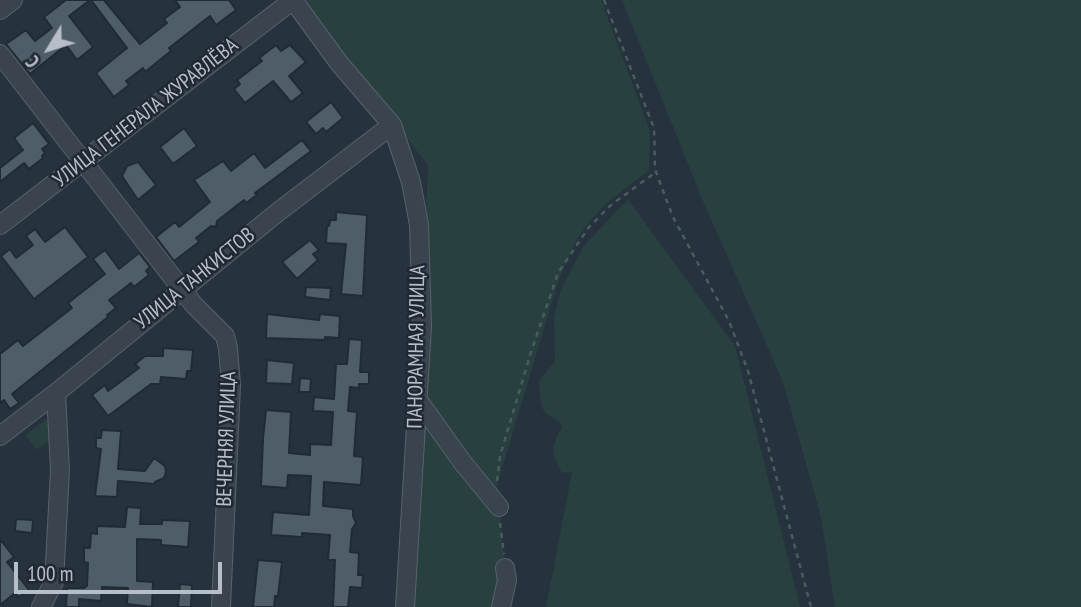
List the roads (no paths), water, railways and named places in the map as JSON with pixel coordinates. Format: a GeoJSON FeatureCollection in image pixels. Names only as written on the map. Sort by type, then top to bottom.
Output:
{"type":"FeatureCollection","features":[{"type":"Feature","properties":{"kind":"street"},"geometry":{"type":"LineString","coordinates":[[0,10],[13,0]]}},
{"type":"Feature","properties":{"kind":"street","name":"ПАНОРАМНАЯ УЛИЦА"},"geometry":{"type":"LineString","coordinates":[[293,0],[392,125],[411,181],[419,225],[422,326],[405,607]]}},
{"type":"Feature","properties":{"kind":"street","name":"УЛИЦА ГЕНЕРАЛА ЖУРАВЛЁВА"},"geometry":{"type":"LineString","coordinates":[[0,225],[293,0]]}},
{"type":"Feature","properties":{"kind":"street","name":"ВЕЧЕРНЯЯ УЛИЦА"},"geometry":{"type":"LineString","coordinates":[[0,54],[207,320],[225,336],[230,385],[221,607]]}},
{"type":"Feature","properties":{"kind":"street","name":"УЛИЦА ТАНКИСТОВ"},"geometry":{"type":"LineString","coordinates":[[0,436],[182,288],[392,125]]}},
{"type":"Feature","properties":{"kind":"street"},"geometry":{"type":"LineString","coordinates":[[41,607],[54,582],[60,470],[56,393]]}},
{"type":"Feature","properties":{"kind":"street"},"geometry":{"type":"LineString","coordinates":[[418,400],[499,508]]}},
{"type":"Feature","properties":{"kind":"street"},"geometry":{"type":"LineString","coordinates":[[501,607],[507,580],[505,568]]}}]}
